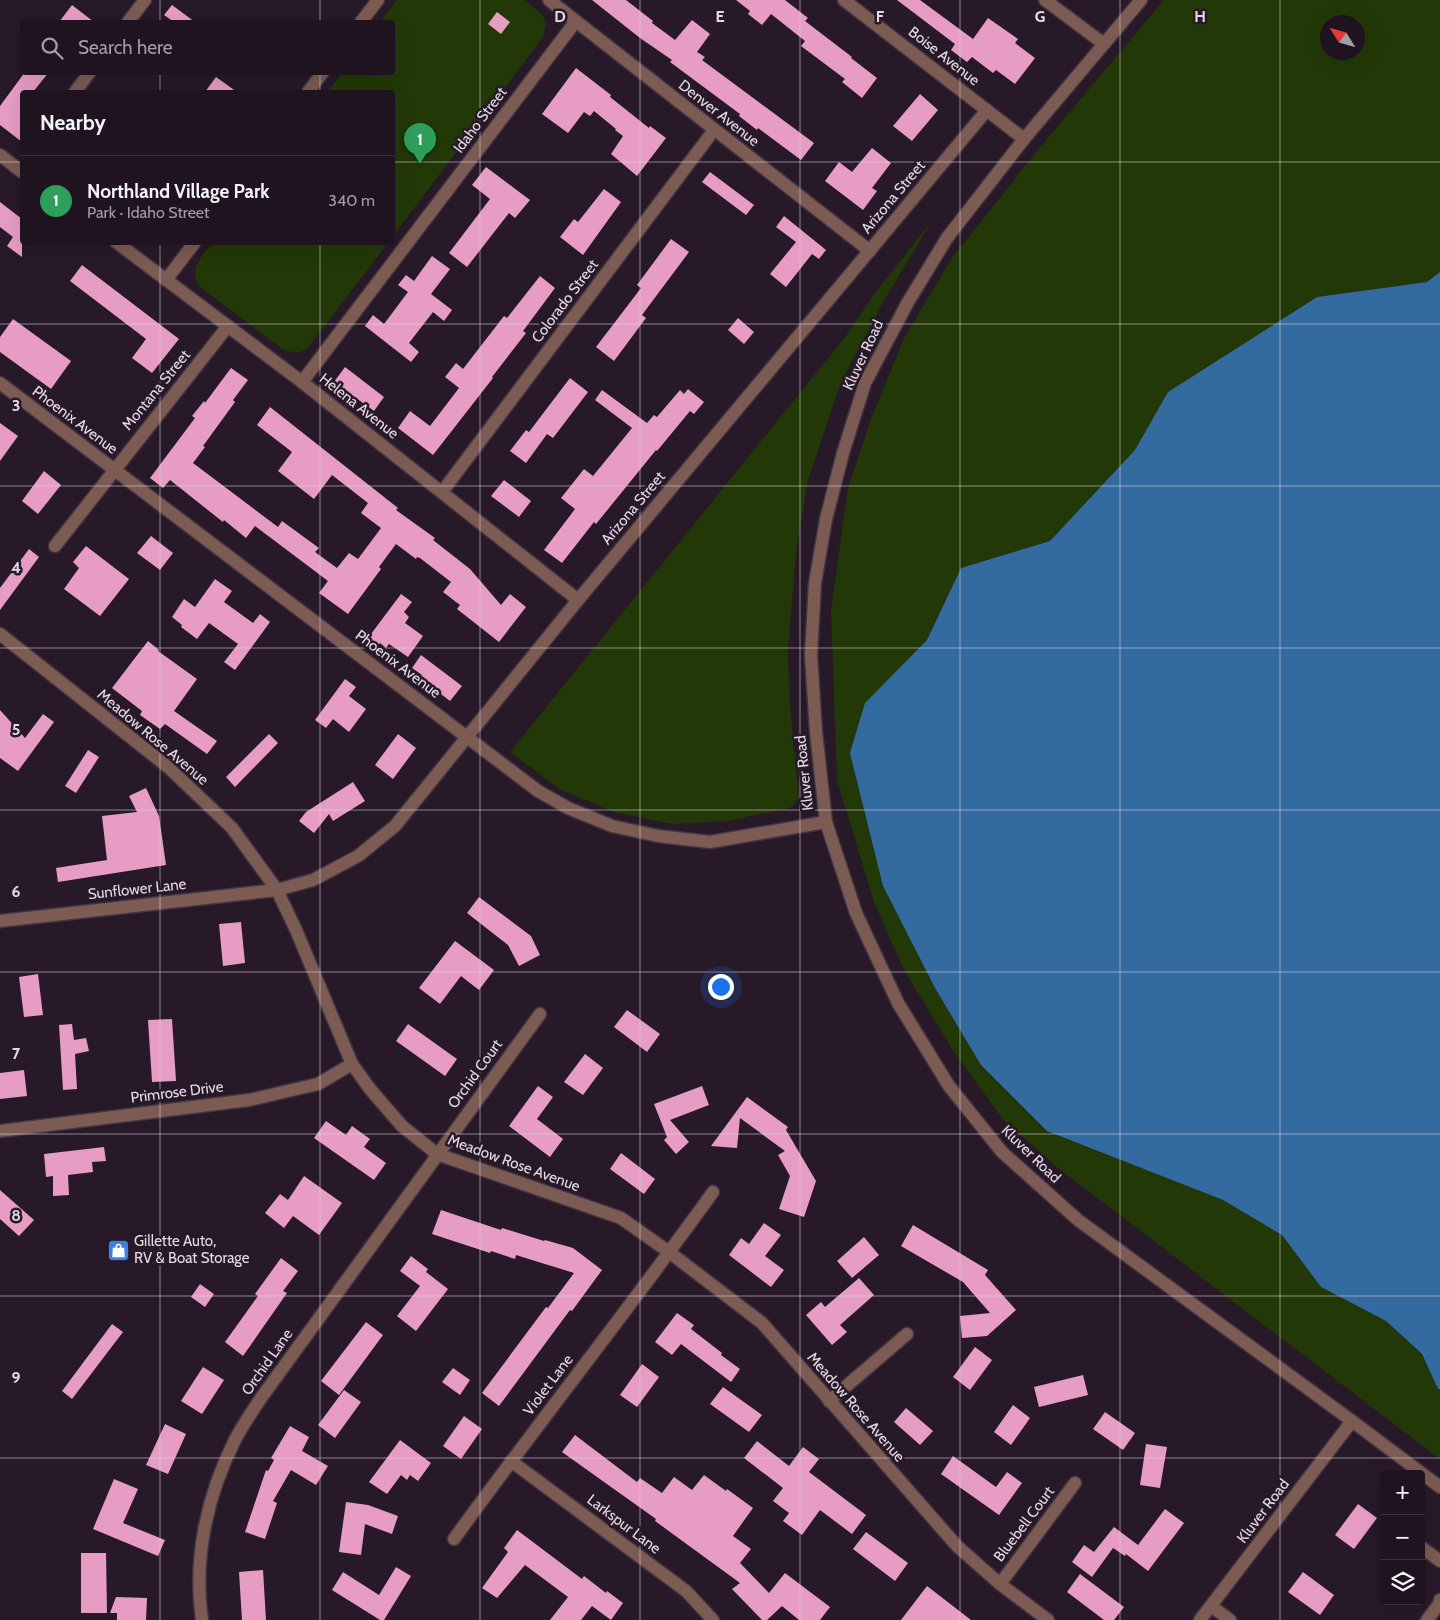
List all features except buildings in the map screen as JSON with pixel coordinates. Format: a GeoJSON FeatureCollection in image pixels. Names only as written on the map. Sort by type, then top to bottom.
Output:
{"type":"FeatureCollection","features":[{"type":"Feature","properties":{"kind":"street"},"geometry":{"type":"LineString","coordinates":[[130,20],[145,0]]}},
{"type":"Feature","properties":{"kind":"street"},"geometry":{"type":"LineString","coordinates":[[363,20],[378,0]]}},
{"type":"Feature","properties":{"kind":"street","name":"Denver Avenue"},"geometry":{"type":"LineString","coordinates":[[549,0],[870,251]]}},
{"type":"Feature","properties":{"kind":"street","name":"Boise Avenue"},"geometry":{"type":"LineString","coordinates":[[844,0],[1024,139]]}},
{"type":"Feature","properties":{"kind":"street"},"geometry":{"type":"LineString","coordinates":[[1045,0],[1104,44]]}},
{"type":"Feature","properties":{"kind":"street","name":"Kluver Road"},"geometry":{"type":"LineString","coordinates":[[1141,0],[1024,139],[947,238],[908,302],[865,383],[843,453],[826,519],[815,582],[811,655],[816,732],[826,822],[856,913],[898,1003],[949,1086],[1002,1152],[1078,1220],[1440,1487]]}},
{"type":"Feature","properties":{"kind":"street","name":"Idaho Street"},"geometry":{"type":"LineString","coordinates":[[302,382],[576,21]]}},
{"type":"Feature","properties":{"kind":"street"},"geometry":{"type":"LineString","coordinates":[[76,90],[88,75]]}},
{"type":"Feature","properties":{"kind":"street"},"geometry":{"type":"LineString","coordinates":[[310,90],[322,75]]}},
{"type":"Feature","properties":{"kind":"street","name":"Arizona Street"},"geometry":{"type":"LineString","coordinates":[[277,890],[313,880],[358,856],[395,826],[578,600],[987,110]]}},
{"type":"Feature","properties":{"kind":"street","name":"Colorado Street"},"geometry":{"type":"LineString","coordinates":[[442,492],[714,130]]}},
{"type":"Feature","properties":{"kind":"street"},"geometry":{"type":"LineString","coordinates":[[0,155],[20,166]]}},
{"type":"Feature","properties":{"kind":"street","name":"Helena Avenue"},"geometry":{"type":"LineString","coordinates":[[120,245],[302,382],[578,600]]}},
{"type":"Feature","properties":{"kind":"street"},"geometry":{"type":"LineString","coordinates":[[166,280],[193,245]]}},
{"type":"Feature","properties":{"kind":"street","name":"Montana Street"},"geometry":{"type":"LineString","coordinates":[[55,546],[228,326]]}},
{"type":"Feature","properties":{"kind":"street","name":"Phoenix Avenue"},"geometry":{"type":"LineString","coordinates":[[0,383],[538,791],[568,808],[612,826],[658,836],[710,842],[826,822]]}},
{"type":"Feature","properties":{"kind":"street","name":"Meadow Rose Avenue"},"geometry":{"type":"LineString","coordinates":[[0,634],[168,767],[232,828],[277,890],[296,930],[352,1064],[402,1126],[437,1154],[621,1218],[762,1323],[957,1546],[1000,1584],[1048,1620]]}},
{"type":"Feature","properties":{"kind":"street","name":"Sunflower Lane"},"geometry":{"type":"LineString","coordinates":[[0,921],[277,890]]}},
{"type":"Feature","properties":{"kind":"street","name":"Orchid Court"},"geometry":{"type":"LineString","coordinates":[[437,1154],[540,1014]]}},
{"type":"Feature","properties":{"kind":"street","name":"Primrose Drive"},"geometry":{"type":"LineString","coordinates":[[0,1131],[249,1100],[318,1084],[352,1064]]}},
{"type":"Feature","properties":{"kind":"street","name":"Orchid Lane"},"geometry":{"type":"LineString","coordinates":[[202,1620],[199,1599],[201,1544],[212,1495],[234,1441],[261,1398],[437,1154]]}},
{"type":"Feature","properties":{"kind":"street","name":"Violet Lane"},"geometry":{"type":"LineString","coordinates":[[454,1538],[713,1192]]}},
{"type":"Feature","properties":{"kind":"street"},"geometry":{"type":"LineString","coordinates":[[829,1401],[907,1334]]}},
{"type":"Feature","properties":{"kind":"street","name":"Kluver Road"},"geometry":{"type":"LineString","coordinates":[[1200,1620],[1352,1421]]}},
{"type":"Feature","properties":{"kind":"street","name":"Larkspur Lane"},"geometry":{"type":"LineString","coordinates":[[510,1461],[686,1591],[713,1620]]}},
{"type":"Feature","properties":{"kind":"street","name":"Bluebell Court"},"geometry":{"type":"LineString","coordinates":[[1000,1584],[1075,1483]]}},
{"type":"Feature","properties":{"kind":"street"},"geometry":{"type":"LineString","coordinates":[[1425,1549],[1440,1561]]}},
{"type":"Feature","properties":{"kind":"street"},"geometry":{"type":"LineString","coordinates":[[1428,1620],[1440,1604],[1440,1600]]}},
{"type":"Feature","properties":{"kind":"street"},"geometry":{"type":"LineString","coordinates":[[1211,1606],[1230,1620]]}},
{"type":"Feature","properties":{"kind":"green space"},"geometry":{"type":"Polygon","coordinates":[[[397,0],[524,0],[542,14],[546,24],[543,37],[395,233],[395,90],[329,90],[340,75],[395,75],[395,20],[382,20],[397,0]]]}},
{"type":"Feature","properties":{"kind":"green space"},"geometry":{"type":"Polygon","coordinates":[[[1164,0],[1440,0],[1440,272],[1427,282],[1317,297],[1168,392],[1135,450],[1050,541],[961,568],[927,640],[865,703],[883,886],[935,988],[981,1065],[1047,1131],[1223,1200],[1282,1235],[1321,1287],[1386,1321],[1422,1355],[1438,1389],[1440,1389],[1440,1459],[1058,1168],[1002,1118],[954,1052],[904,970],[874,902],[837,780],[831,610],[848,488],[871,419],[904,338],[952,258],[1037,151],[1164,0]]]}},
{"type":"Feature","properties":{"kind":"green space"},"geometry":{"type":"Polygon","coordinates":[[[932,221],[883,302],[841,382],[808,480],[796,553],[788,649],[790,706],[799,798],[790,808],[727,821],[673,824],[614,812],[559,789],[510,752],[846,336],[872,297],[932,221]]]}},
{"type":"Feature","properties":{"kind":"green space"},"geometry":{"type":"Polygon","coordinates":[[[211,245],[386,245],[307,349],[300,352],[282,349],[199,286],[195,274],[201,258],[211,245]]]}},
{"type":"Feature","properties":{"kind":"water"},"geometry":{"type":"Polygon","coordinates":[[[1440,272],[1440,1389],[1438,1389],[1422,1354],[1386,1321],[1321,1287],[1282,1235],[1223,1200],[1047,1131],[981,1065],[935,988],[883,886],[850,753],[865,703],[927,640],[961,568],[1050,541],[1135,450],[1168,392],[1317,297],[1427,282],[1440,272]]]}},
{"type":"Feature","properties":{"kind":"place","name":"Northland Village Park"},"geometry":{"type":"Point","coordinates":[420,164]}},
{"type":"Feature","properties":{"kind":"place","name":"Gillette Auto, RV & Boat Storage"},"geometry":{"type":"Point","coordinates":[118,1250]}}]}
